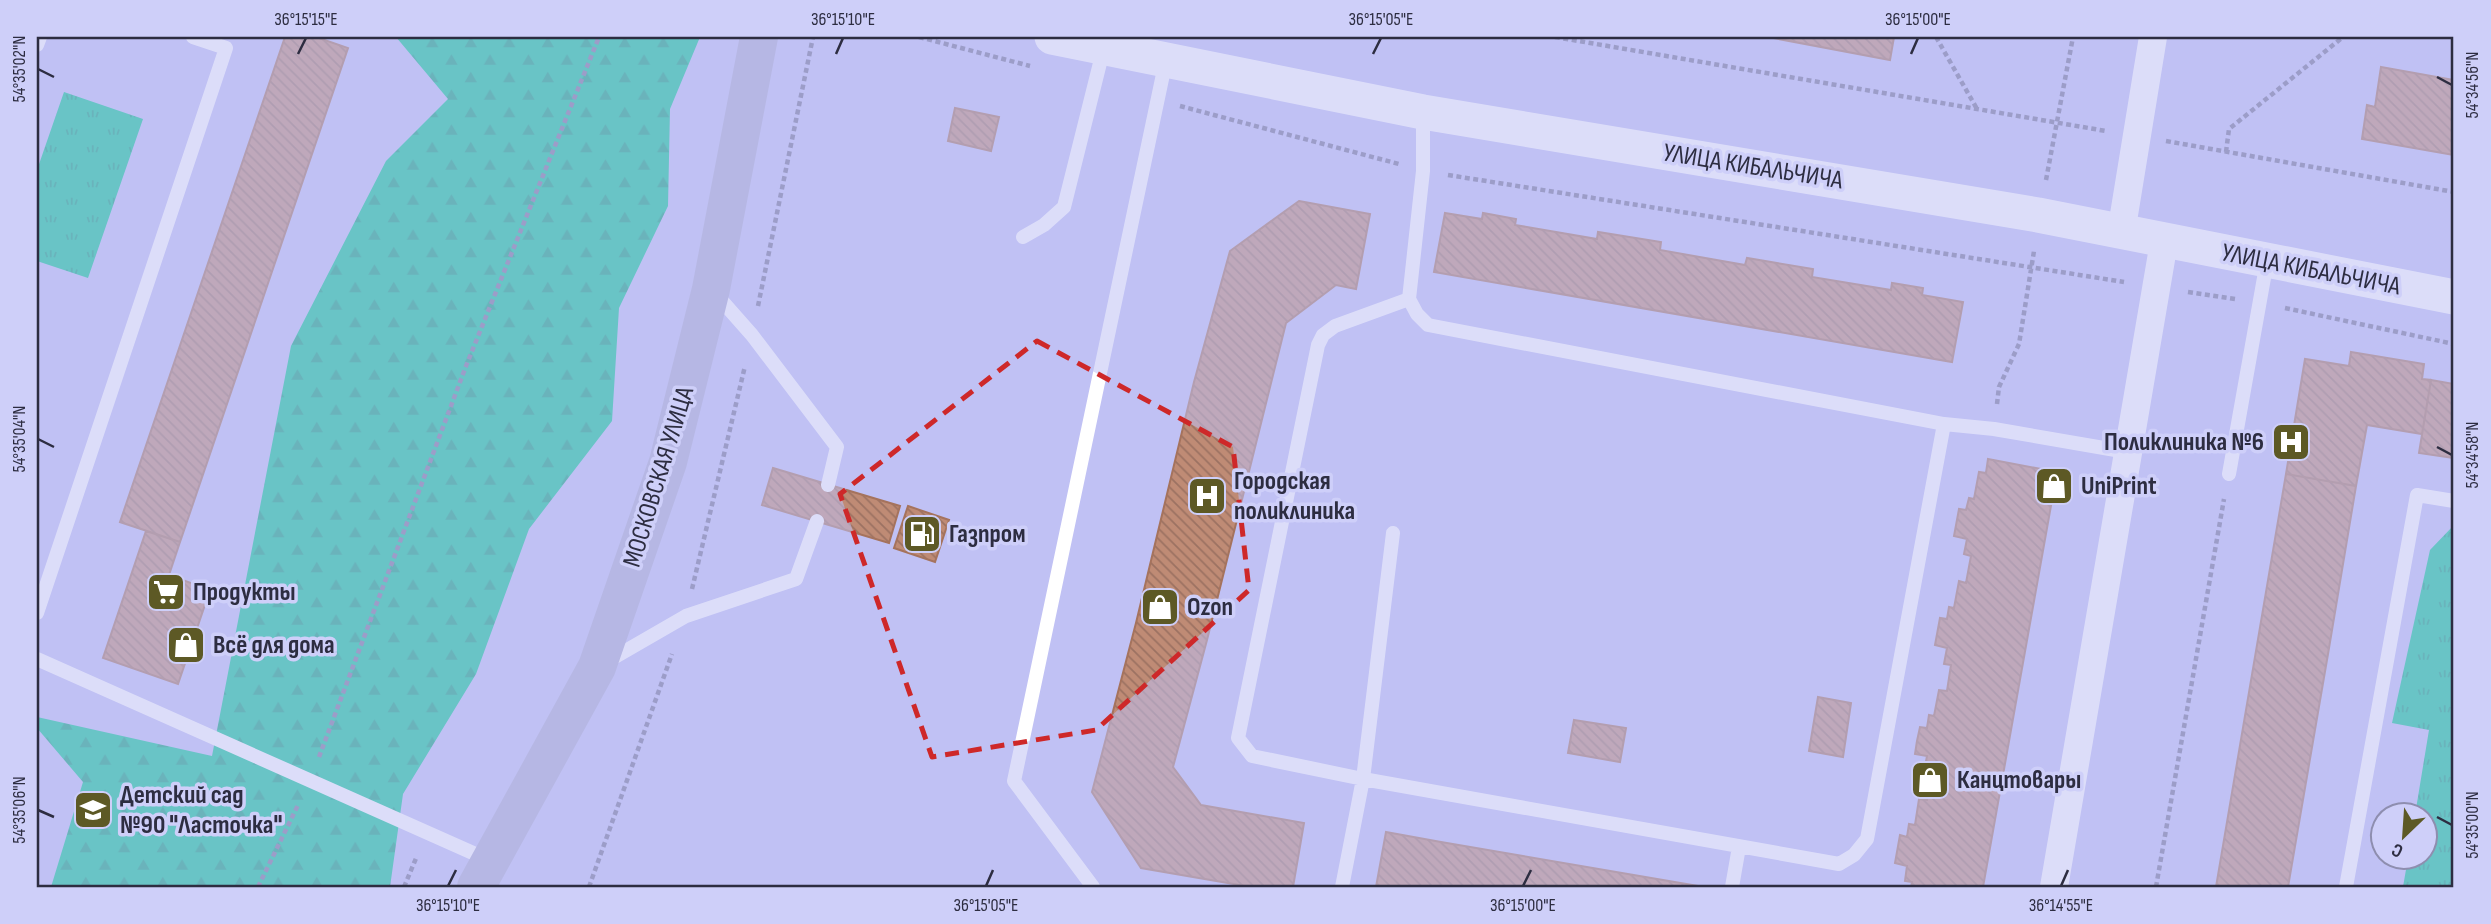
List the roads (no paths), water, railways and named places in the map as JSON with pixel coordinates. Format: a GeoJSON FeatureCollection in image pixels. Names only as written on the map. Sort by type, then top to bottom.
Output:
{"type":"FeatureCollection","features":[{"type":"Feature","properties":{"kind":"main road","name":"МОСКОВСКАЯ УЛИЦА"},"geometry":{"type":"LineString","coordinates":[[486,879],[597,667],[668,462],[711,289],[760,37]]}},
{"type":"Feature","properties":{"kind":"street","name":"УЛИЦА КИБАЛЬЧИЧА"},"geometry":{"type":"LineString","coordinates":[[1052,37],[1423,112],[2038,215],[2164,242],[2454,297]]}},
{"type":"Feature","properties":{"kind":"street"},"geometry":{"type":"LineString","coordinates":[[2120,233],[2154,37]]}},
{"type":"Feature","properties":{"kind":"street"},"geometry":{"type":"LineString","coordinates":[[2054,887],[2164,242]]}},
{"type":"Feature","properties":{"kind":"lane"},"geometry":{"type":"LineString","coordinates":[[37,45],[40,37]]}},
{"type":"Feature","properties":{"kind":"lane"},"geometry":{"type":"LineString","coordinates":[[37,612],[226,48],[193,37]]}},
{"type":"Feature","properties":{"kind":"lane"},"geometry":{"type":"LineString","coordinates":[[1023,237],[1044,225],[1064,207],[1104,47]]}},
{"type":"Feature","properties":{"kind":"lane"},"geometry":{"type":"LineString","coordinates":[[1093,887],[1014,781],[1166,60]]}},
{"type":"Feature","properties":{"kind":"lane"},"geometry":{"type":"LineString","coordinates":[[1423,112],[1423,170],[1409,299],[1417,314],[1428,325],[1944,424],[1994,429],[2127,452]]}},
{"type":"Feature","properties":{"kind":"lane"},"geometry":{"type":"LineString","coordinates":[[2229,474],[2267,261]]}},
{"type":"Feature","properties":{"kind":"lane"},"geometry":{"type":"LineString","coordinates":[[711,289],[752,335],[837,447],[828,485]]}},
{"type":"Feature","properties":{"kind":"lane"},"geometry":{"type":"LineString","coordinates":[[1409,299],[1335,326],[1323,335],[1318,345],[1238,738],[1252,756],[1280,764],[1839,864],[1854,855],[1867,839],[1944,424]]}},
{"type":"Feature","properties":{"kind":"lane"},"geometry":{"type":"LineString","coordinates":[[2346,887],[2417,495],[2454,501]]}},
{"type":"Feature","properties":{"kind":"lane"},"geometry":{"type":"LineString","coordinates":[[597,667],[686,616],[796,579],[817,521]]}},
{"type":"Feature","properties":{"kind":"lane"},"geometry":{"type":"LineString","coordinates":[[1342,887],[1363,779],[1393,533]]}},
{"type":"Feature","properties":{"kind":"lane"},"geometry":{"type":"LineString","coordinates":[[37,659],[310,780],[486,879]]}},
{"type":"Feature","properties":{"kind":"lane"},"geometry":{"type":"LineString","coordinates":[[1732,887],[1740,847]]}},
{"type":"Feature","properties":{"kind":"place","name":"Поликлиника №6"},"geometry":{"type":"Point","coordinates":[2291,442]}},
{"type":"Feature","properties":{"kind":"place","name":"UniPrint"},"geometry":{"type":"Point","coordinates":[2054,486]}},
{"type":"Feature","properties":{"kind":"place","name":"Городская поликлиника"},"geometry":{"type":"Point","coordinates":[1207,496]}},
{"type":"Feature","properties":{"kind":"place","name":"Газпром"},"geometry":{"type":"Point","coordinates":[922,534]}},
{"type":"Feature","properties":{"kind":"place","name":"Продукты"},"geometry":{"type":"Point","coordinates":[166,592]}},
{"type":"Feature","properties":{"kind":"place","name":"Ozon"},"geometry":{"type":"Point","coordinates":[1160,607]}},
{"type":"Feature","properties":{"kind":"place","name":"Всё для дома"},"geometry":{"type":"Point","coordinates":[186,645]}},
{"type":"Feature","properties":{"kind":"place","name":"Канцтовары"},"geometry":{"type":"Point","coordinates":[1930,780]}},
{"type":"Feature","properties":{"kind":"place","name":"Детский сад №90 \"Ласточка\""},"geometry":{"type":"Point","coordinates":[93,810]}}]}
